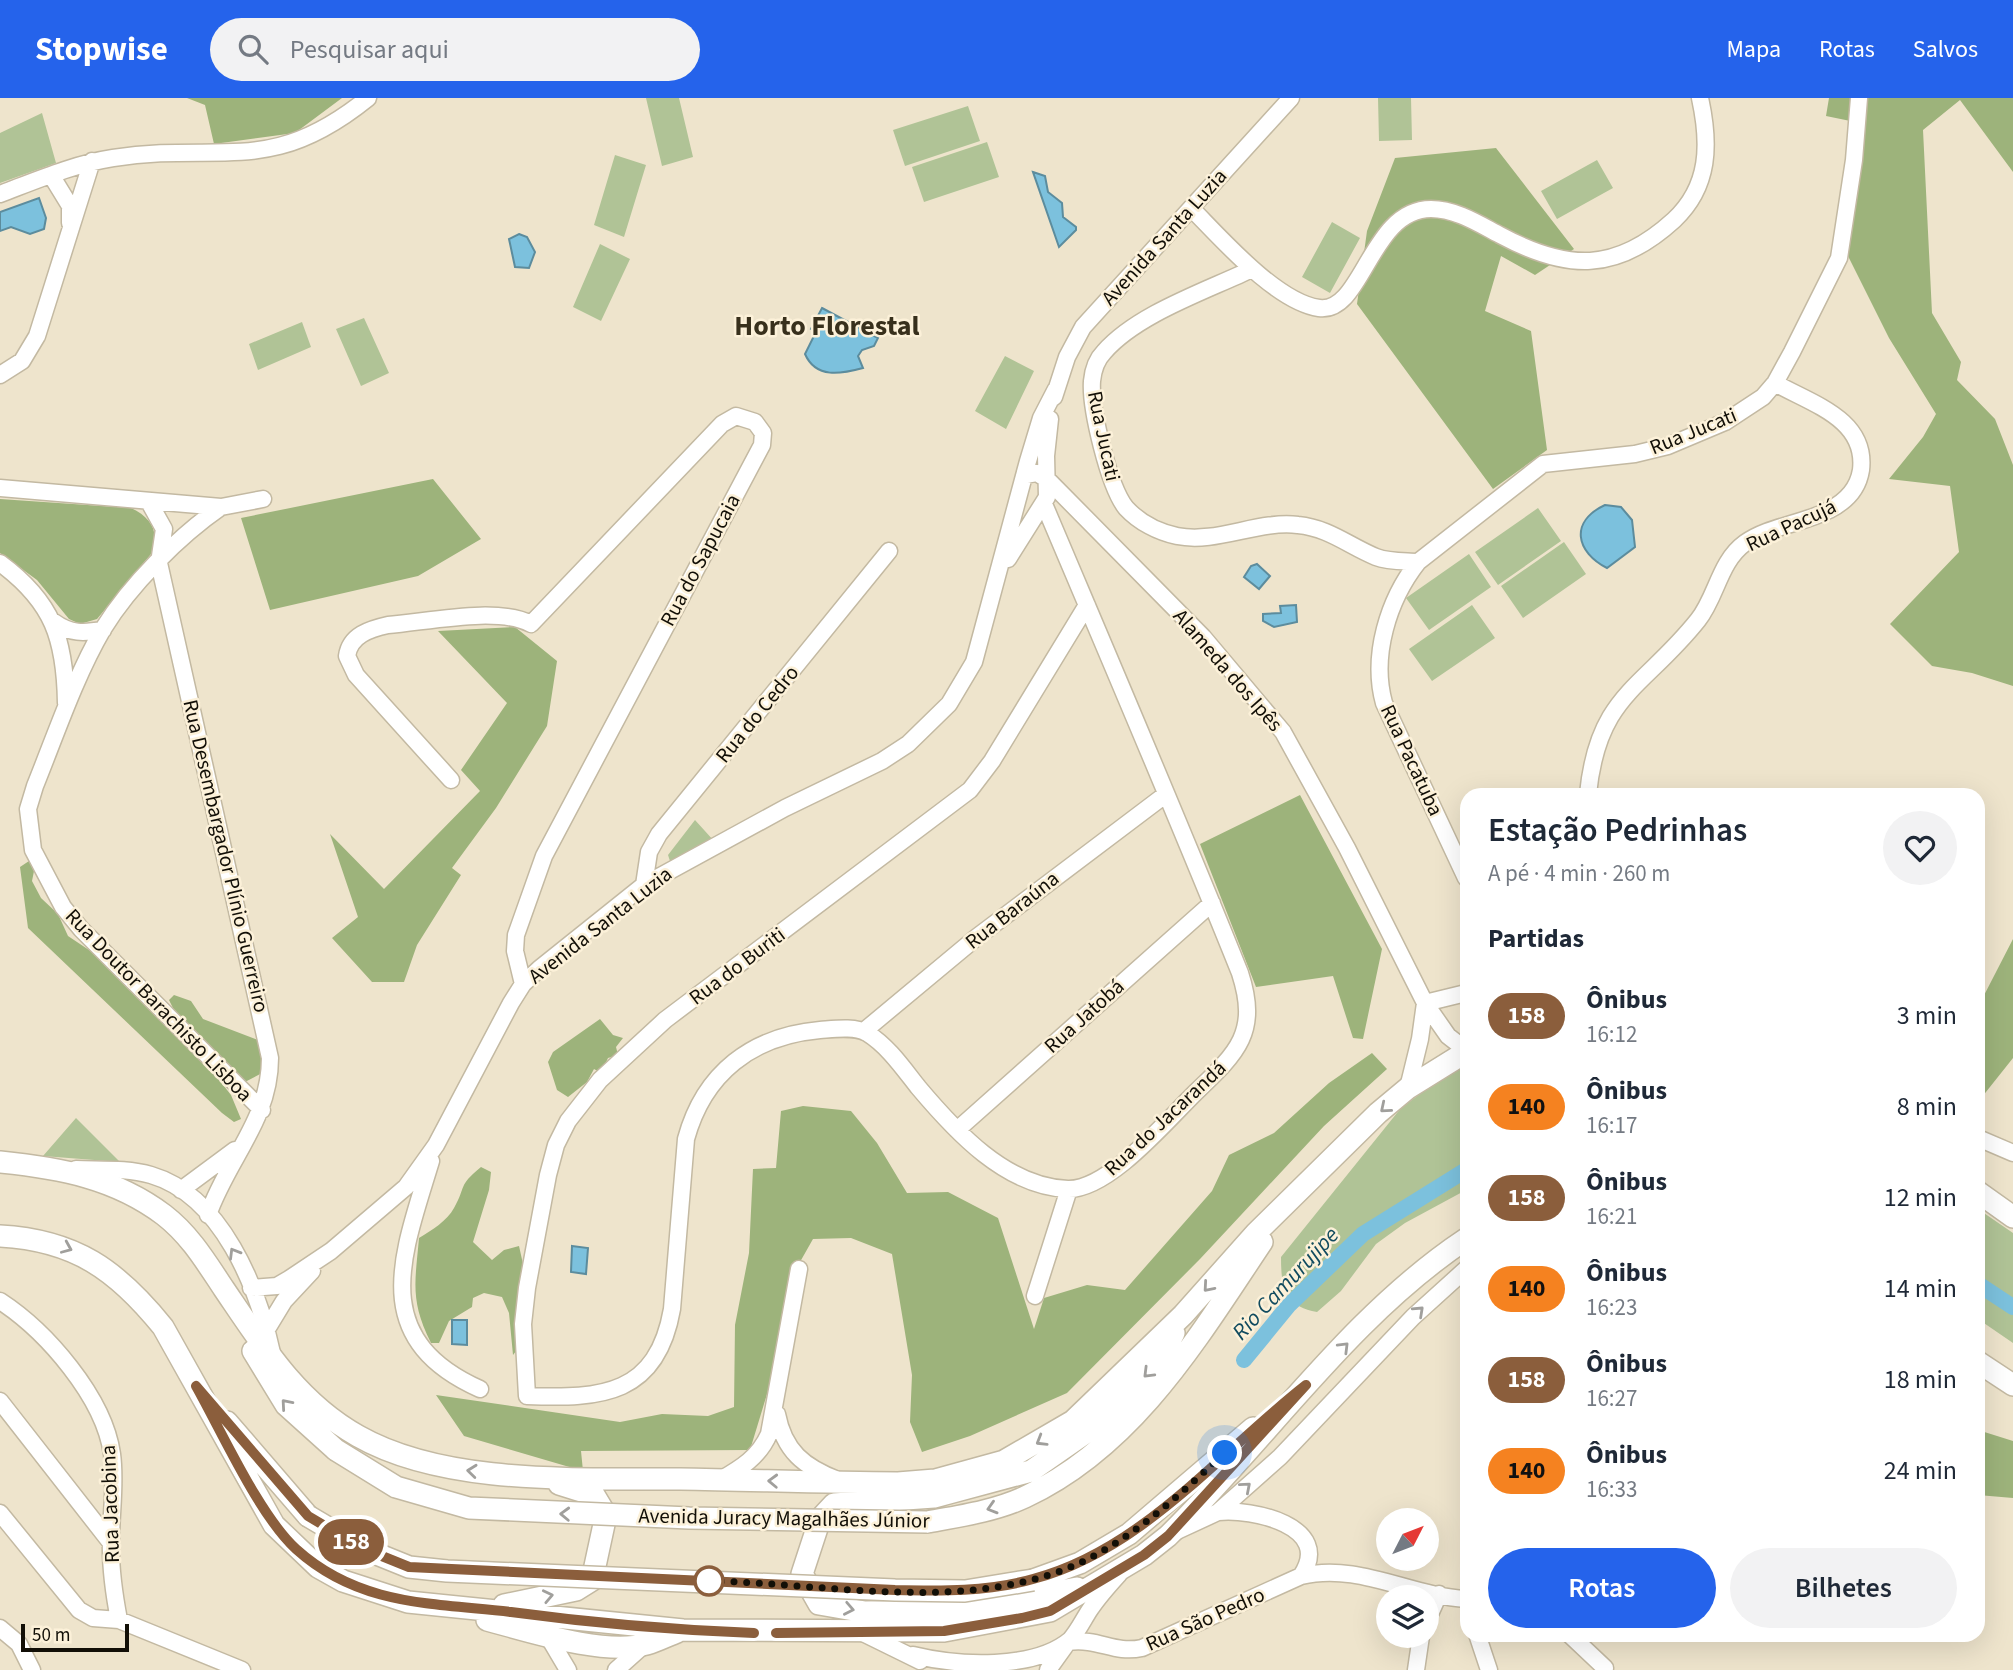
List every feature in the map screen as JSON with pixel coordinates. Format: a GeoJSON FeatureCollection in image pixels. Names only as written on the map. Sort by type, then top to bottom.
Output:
{"type":"FeatureCollection","features":[{"type":"Feature","properties":{"kind":"main road","name":"Avenida Juracy Magalhães Júnior"},"geometry":{"type":"LineString","coordinates":[[0,1162],[47,1167],[110,1184],[165,1216],[206,1261],[274,1363],[307,1399],[334,1422],[389,1451],[432,1465],[514,1474],[847,1483],[935,1480],[1004,1461],[1073,1421],[1183,1315],[1256,1233],[1378,1113],[1408,1088],[1460,1055]]}},
{"type":"Feature","properties":{"kind":"main road"},"geometry":{"type":"LineString","coordinates":[[1985,1197],[2013,1217]]}},
{"type":"Feature","properties":{"kind":"main road","name":"Avenida Juracy Magalhães Júnior"},"geometry":{"type":"LineString","coordinates":[[234,1303],[261,1368],[286,1405],[336,1450],[396,1487],[468,1508],[689,1518],[927,1522],[969,1515],[1023,1498],[1062,1478],[1094,1456],[1152,1397],[1289,1203]]}},
{"type":"Feature","properties":{"kind":"main road"},"geometry":{"type":"LineString","coordinates":[[0,1236],[59,1244],[103,1267],[120,1280],[163,1327],[274,1525],[295,1548],[318,1567],[343,1581],[384,1597],[430,1606],[549,1638],[603,1644],[645,1644],[683,1630]]}},
{"type":"Feature","properties":{"kind":"main road"},"geometry":{"type":"LineString","coordinates":[[430,1606],[683,1630],[863,1633],[944,1631],[1050,1611],[1124,1567],[1168,1536],[1306,1385],[1420,1275],[1460,1244]]}},
{"type":"Feature","properties":{"kind":"main road"},"geometry":{"type":"LineString","coordinates":[[1088,1586],[955,1611],[865,1612],[819,1604],[802,1574],[820,1520],[834,1504],[934,1496],[1031,1471],[1100,1423],[1159,1362],[1183,1315]]}},
{"type":"Feature","properties":{"kind":"main road"},"geometry":{"type":"LineString","coordinates":[[1985,1367],[2013,1385]]}},
{"type":"Feature","properties":{"kind":"main road"},"geometry":{"type":"LineString","coordinates":[[196,1386],[308,1516],[362,1548],[409,1567],[447,1571],[965,1591],[1033,1580],[1080,1563],[1129,1534],[1306,1385]]}},
{"type":"Feature","properties":{"kind":"main road"},"geometry":{"type":"LineString","coordinates":[[481,1609],[576,1590],[592,1580],[606,1515],[594,1496],[574,1487],[514,1474]]}},
{"type":"Feature","properties":{"kind":"street"},"geometry":{"type":"LineString","coordinates":[[0,194],[92,161],[152,155],[235,155],[275,149],[313,135],[368,98]]}},
{"type":"Feature","properties":{"kind":"street","name":"Avenida Santa Luzia"},"geometry":{"type":"LineString","coordinates":[[1000,573],[1049,491],[1046,440],[1056,389],[1067,357],[1083,327],[1291,98]]}},
{"type":"Feature","properties":{"kind":"street"},"geometry":{"type":"LineString","coordinates":[[1191,208],[1252,269],[1295,299],[1321,309],[1334,306],[1350,291],[1386,233],[1415,212],[1431,209],[1473,220],[1526,248],[1555,258],[1603,260],[1621,257],[1657,236],[1689,203],[1698,187],[1708,147],[1700,98]]}},
{"type":"Feature","properties":{"kind":"street","name":"Rua Jucati"},"geometry":{"type":"LineString","coordinates":[[1252,269],[1152,317],[1128,331],[1101,354],[1092,382],[1101,438],[1117,495],[1135,517],[1158,530],[1178,536],[1204,537],[1297,524],[1336,534],[1376,557],[1418,562],[1543,464],[1635,454],[1668,446],[1736,416],[1763,397],[1775,383],[1822,298],[1839,258],[1852,172],[1859,98]]}},
{"type":"Feature","properties":{"kind":"street"},"geometry":{"type":"LineString","coordinates":[[0,375],[22,361],[37,336],[92,161]]}},
{"type":"Feature","properties":{"kind":"street"},"geometry":{"type":"LineString","coordinates":[[51,175],[70,206],[70,229]]}},
{"type":"Feature","properties":{"kind":"street","name":"Rua Pacujá"},"geometry":{"type":"LineString","coordinates":[[1589,788],[1592,760],[1613,712],[1639,679],[1698,620],[1733,555],[1758,536],[1828,511],[1851,494],[1858,481],[1860,447],[1856,434],[1835,416],[1775,383]]}},
{"type":"Feature","properties":{"kind":"street","name":"Avenida Santa Luzia"},"geometry":{"type":"LineString","coordinates":[[251,1288],[277,1286],[331,1251],[388,1205],[422,1167],[523,984],[644,885],[908,744],[949,704],[974,662],[1041,418],[1056,389]]}},
{"type":"Feature","properties":{"kind":"street","name":"Rua do Sapucaia"},"geometry":{"type":"LineString","coordinates":[[451,780],[356,675],[349,665],[348,647],[363,633],[388,625],[493,616],[512,617],[531,625],[722,424],[742,416],[760,427],[764,439],[762,445],[544,856],[516,935],[515,951],[523,984]]}},
{"type":"Feature","properties":{"kind":"street"},"geometry":{"type":"LineString","coordinates":[[1025,475],[1037,473],[1048,480]]}},
{"type":"Feature","properties":{"kind":"street","name":"Alameda dos Ipês"},"geometry":{"type":"LineString","coordinates":[[1048,480],[1203,637],[1283,732],[1347,848],[1425,1003],[1448,1037],[1460,1046]]}},
{"type":"Feature","properties":{"kind":"street"},"geometry":{"type":"LineString","coordinates":[[0,488],[55,490],[149,502],[221,507],[263,499]]}},
{"type":"Feature","properties":{"kind":"street"},"geometry":{"type":"LineString","coordinates":[[149,502],[164,529],[159,563]]}},
{"type":"Feature","properties":{"kind":"street","name":"Rua Doutor Barachisto Lisboa"},"geometry":{"type":"LineString","coordinates":[[221,507],[180,540],[103,630],[66,709],[29,809],[33,850],[48,882],[81,929],[262,1110]]}},
{"type":"Feature","properties":{"kind":"street"},"geometry":{"type":"LineString","coordinates":[[1016,507],[1039,510]]}},
{"type":"Feature","properties":{"kind":"street","name":"Rua do Jacarandá"},"geometry":{"type":"LineString","coordinates":[[1039,510],[1087,605],[1164,795],[1212,903],[1247,996],[1248,1020],[1244,1039],[1220,1070],[1116,1168],[1084,1186],[1069,1189]]}},
{"type":"Feature","properties":{"kind":"street","name":"Rua do Cedro"},"geometry":{"type":"LineString","coordinates":[[644,885],[649,852],[659,834],[889,551]]}},
{"type":"Feature","properties":{"kind":"street","name":"Rua Jucati"},"geometry":{"type":"LineString","coordinates":[[1376,557],[1398,591]]}},
{"type":"Feature","properties":{"kind":"street","name":"Rua Pacatuba"},"geometry":{"type":"LineString","coordinates":[[1418,562],[1398,591],[1381,652],[1379,685],[1384,703],[1460,865]]}},
{"type":"Feature","properties":{"kind":"street"},"geometry":{"type":"LineString","coordinates":[[0,563],[27,585],[54,622],[66,671],[66,709]]}},
{"type":"Feature","properties":{"kind":"street","name":"Rua Desembargador Plínio Guerreiro"},"geometry":{"type":"LineString","coordinates":[[159,563],[268,1039],[269,1089],[262,1110],[208,1215]]}},
{"type":"Feature","properties":{"kind":"street","name":"Rua do Buriti"},"geometry":{"type":"LineString","coordinates":[[864,1031],[839,1029],[777,1038],[753,1047],[718,1078],[691,1120],[686,1139],[672,1309],[668,1333],[658,1355],[650,1367],[635,1379],[600,1395],[574,1398],[527,1396],[523,1324],[527,1288],[548,1175],[556,1145],[568,1121],[600,1080],[665,1020],[970,790],[992,761],[1087,605]]}},
{"type":"Feature","properties":{"kind":"street"},"geometry":{"type":"LineString","coordinates":[[54,622],[76,632],[103,630]]}},
{"type":"Feature","properties":{"kind":"street","name":"Rua Baraúna"},"geometry":{"type":"LineString","coordinates":[[864,1031],[977,937],[1164,795]]}},
{"type":"Feature","properties":{"kind":"street","name":"Rua Jatobá"},"geometry":{"type":"LineString","coordinates":[[957,1130],[1212,903]]}},
{"type":"Feature","properties":{"kind":"street"},"geometry":{"type":"LineString","coordinates":[[1408,1088],[1425,1003],[1460,994]]}},
{"type":"Feature","properties":{"kind":"street"},"geometry":{"type":"LineString","coordinates":[[864,1031],[891,1054],[957,1130],[1009,1171],[1027,1180],[1069,1189],[1035,1296]]}},
{"type":"Feature","properties":{"kind":"street"},"geometry":{"type":"LineString","coordinates":[[1985,1141],[2013,1153]]}},
{"type":"Feature","properties":{"kind":"street","name":"Rua Desembargador Plínio Guerreiro"},"geometry":{"type":"LineString","coordinates":[[181,1190],[242,1145]]}},
{"type":"Feature","properties":{"kind":"street"},"geometry":{"type":"LineString","coordinates":[[436,1145],[407,1240],[401,1287],[415,1337],[428,1357],[443,1371],[480,1389]]}},
{"type":"Feature","properties":{"kind":"street"},"geometry":{"type":"LineString","coordinates":[[47,1167],[141,1173],[181,1190],[208,1215],[232,1249],[267,1329],[274,1363]]}},
{"type":"Feature","properties":{"kind":"street","name":"Avenida Santa Luzia"},"geometry":{"type":"LineString","coordinates":[[267,1329],[284,1301],[331,1251]]}},
{"type":"Feature","properties":{"kind":"street"},"geometry":{"type":"LineString","coordinates":[[720,1480],[746,1465],[764,1445],[775,1405],[799,1269]]}},
{"type":"Feature","properties":{"kind":"street"},"geometry":{"type":"LineString","coordinates":[[1168,1536],[1218,1512],[1280,1457],[1413,1317],[1460,1274]]}},
{"type":"Feature","properties":{"kind":"street","name":"Rua Jacobina"},"geometry":{"type":"LineString","coordinates":[[0,1301],[19,1313],[61,1356],[98,1412],[112,1454],[111,1543],[119,1620]]}},
{"type":"Feature","properties":{"kind":"street"},"geometry":{"type":"LineString","coordinates":[[0,1401],[111,1543]]}},
{"type":"Feature","properties":{"kind":"street"},"geometry":{"type":"LineString","coordinates":[[775,1405],[780,1433],[797,1458],[823,1474],[847,1483]]}},
{"type":"Feature","properties":{"kind":"street"},"geometry":{"type":"LineString","coordinates":[[1218,1512],[1251,1512],[1271,1517],[1290,1527],[1306,1545],[1307,1567],[1301,1576]]}},
{"type":"Feature","properties":{"kind":"street"},"geometry":{"type":"LineString","coordinates":[[0,1513],[79,1610],[93,1618],[119,1620],[242,1670]]}},
{"type":"Feature","properties":{"kind":"street"},"geometry":{"type":"LineString","coordinates":[[1048,1670],[1124,1567]]}},
{"type":"Feature","properties":{"kind":"street","name":"Rua São Pedro"},"geometry":{"type":"LineString","coordinates":[[1068,1642],[1089,1640],[1129,1651],[1142,1648],[1301,1576],[1322,1571],[1349,1573],[1400,1585]]}},
{"type":"Feature","properties":{"kind":"street","name":"Rua São Pedro"},"geometry":{"type":"LineString","coordinates":[[1439,1594],[1460,1600]]}},
{"type":"Feature","properties":{"kind":"street"},"geometry":{"type":"LineString","coordinates":[[1089,1611],[1095,1629],[1108,1645]]}},
{"type":"Feature","properties":{"kind":"street"},"geometry":{"type":"LineString","coordinates":[[0,1628],[19,1644],[32,1670]]}},
{"type":"Feature","properties":{"kind":"street"},"geometry":{"type":"LineString","coordinates":[[863,1633],[913,1655],[952,1664],[1009,1664],[1038,1657],[1068,1642]]}},
{"type":"Feature","properties":{"kind":"street"},"geometry":{"type":"LineString","coordinates":[[549,1638],[568,1670]]}},
{"type":"Feature","properties":{"kind":"street"},"geometry":{"type":"LineString","coordinates":[[1480,1642],[1489,1670]]}},
{"type":"Feature","properties":{"kind":"street"},"geometry":{"type":"LineString","coordinates":[[1577,1642],[1605,1668]]}},
{"type":"Feature","properties":{"kind":"street"},"geometry":{"type":"LineString","coordinates":[[617,1670],[645,1644]]}},
{"type":"Feature","properties":{"kind":"street"},"geometry":{"type":"LineString","coordinates":[[1416,1670],[1419,1648]]}},
{"type":"Feature","properties":{"kind":"street"},"geometry":{"type":"LineString","coordinates":[[913,1655],[934,1670]]}},
{"type":"Feature","properties":{"kind":"green space"},"geometry":{"type":"Polygon","coordinates":[[[187,98],[342,98],[295,133],[214,144],[205,105],[187,98]]]}},
{"type":"Feature","properties":{"kind":"green space"},"geometry":{"type":"Polygon","coordinates":[[[646,98],[679,98],[693,157],[662,166],[646,98]]]}},
{"type":"Feature","properties":{"kind":"green space"},"geometry":{"type":"Polygon","coordinates":[[[1378,98],[1411,98],[1412,140],[1379,141],[1378,98]]]}},
{"type":"Feature","properties":{"kind":"green space"},"geometry":{"type":"Polygon","coordinates":[[[1829,98],[2013,98],[2013,172],[1960,100],[1923,130],[1932,313],[1961,362],[1957,380],[1995,419],[2013,465],[2013,686],[1972,673],[1932,666],[1890,624],[1959,552],[1950,486],[1889,479],[1923,437],[1936,414],[1889,338],[1848,256],[1865,124],[1826,116],[1829,98]]]}},
{"type":"Feature","properties":{"kind":"green space"},"geometry":{"type":"Polygon","coordinates":[[[968,106],[980,141],[905,166],[893,130],[968,106]]]}},
{"type":"Feature","properties":{"kind":"green space"},"geometry":{"type":"Polygon","coordinates":[[[42,113],[56,163],[0,183],[0,133],[42,113]]]}},
{"type":"Feature","properties":{"kind":"green space"},"geometry":{"type":"Polygon","coordinates":[[[987,142],[999,177],[924,202],[912,167],[987,142]]]}},
{"type":"Feature","properties":{"kind":"green space"},"geometry":{"type":"Polygon","coordinates":[[[1496,148],[1574,249],[1535,275],[1501,256],[1485,311],[1531,331],[1547,450],[1493,489],[1357,304],[1367,231],[1395,158],[1496,148]]]}},
{"type":"Feature","properties":{"kind":"green space"},"geometry":{"type":"Polygon","coordinates":[[[615,155],[646,165],[624,237],[594,225],[615,155]]]}},
{"type":"Feature","properties":{"kind":"green space"},"geometry":{"type":"Polygon","coordinates":[[[1597,160],[1613,188],[1557,219],[1541,191],[1597,160]]]}},
{"type":"Feature","properties":{"kind":"green space"},"geometry":{"type":"Polygon","coordinates":[[[1332,222],[1360,238],[1330,293],[1302,277],[1332,222]]]}},
{"type":"Feature","properties":{"kind":"green space"},"geometry":{"type":"Polygon","coordinates":[[[600,244],[630,259],[601,321],[573,307],[600,244]]]}},
{"type":"Feature","properties":{"kind":"green space"},"geometry":{"type":"Polygon","coordinates":[[[364,318],[389,373],[361,386],[336,329],[364,318]]]}},
{"type":"Feature","properties":{"kind":"green space"},"geometry":{"type":"Polygon","coordinates":[[[302,322],[311,347],[258,370],[249,344],[302,322]]]}},
{"type":"Feature","properties":{"kind":"green space"},"geometry":{"type":"Polygon","coordinates":[[[1005,356],[1034,371],[1006,429],[975,411],[1005,356]]]}},
{"type":"Feature","properties":{"kind":"green space"},"geometry":{"type":"Polygon","coordinates":[[[433,479],[481,539],[418,576],[270,610],[241,518],[433,479]]]}},
{"type":"Feature","properties":{"kind":"green space"},"geometry":{"type":"Polygon","coordinates":[[[0,499],[131,508],[149,521],[154,532],[154,546],[151,554],[97,619],[80,624],[69,619],[37,580],[0,553],[0,499]]]}},
{"type":"Feature","properties":{"kind":"green space"},"geometry":{"type":"Polygon","coordinates":[[[1538,508],[1561,541],[1498,585],[1475,552],[1538,508]]]}},
{"type":"Feature","properties":{"kind":"green space"},"geometry":{"type":"Polygon","coordinates":[[[1564,542],[1586,574],[1523,618],[1501,586],[1564,542]]]}},
{"type":"Feature","properties":{"kind":"green space"},"geometry":{"type":"Polygon","coordinates":[[[1469,554],[1491,587],[1429,630],[1406,598],[1469,554]]]}},
{"type":"Feature","properties":{"kind":"green space"},"geometry":{"type":"Polygon","coordinates":[[[1472,605],[1495,638],[1432,681],[1409,649],[1472,605]]]}},
{"type":"Feature","properties":{"kind":"green space"},"geometry":{"type":"Polygon","coordinates":[[[515,627],[557,661],[547,726],[496,808],[452,868],[461,875],[417,945],[404,982],[372,982],[332,938],[358,917],[330,834],[384,889],[480,791],[461,770],[507,703],[438,631],[515,627]]]}},
{"type":"Feature","properties":{"kind":"green space"},"geometry":{"type":"Polygon","coordinates":[[[1300,795],[1382,949],[1363,1039],[1353,1038],[1333,976],[1256,987],[1200,844],[1300,795]]]}},
{"type":"Feature","properties":{"kind":"green space"},"geometry":{"type":"Polygon","coordinates":[[[695,820],[714,841],[670,861],[668,855],[695,820]]]}},
{"type":"Feature","properties":{"kind":"green space"},"geometry":{"type":"Polygon","coordinates":[[[29,861],[34,871],[32,881],[41,898],[58,914],[68,936],[92,952],[205,1062],[231,1095],[241,1119],[234,1122],[222,1113],[28,928],[20,867],[29,861]]]}},
{"type":"Feature","properties":{"kind":"green space"},"geometry":{"type":"Polygon","coordinates":[[[2013,939],[2013,1058],[1985,1093],[1985,993],[2013,939]]]}},
{"type":"Feature","properties":{"kind":"green space"},"geometry":{"type":"Polygon","coordinates":[[[174,995],[191,1001],[203,1019],[263,1042],[262,1073],[245,1082],[176,1014],[169,1000],[174,995]]]}},
{"type":"Feature","properties":{"kind":"green space"},"geometry":{"type":"Polygon","coordinates":[[[600,1019],[613,1035],[623,1038],[616,1047],[618,1055],[608,1058],[601,1073],[594,1069],[587,1082],[568,1097],[557,1090],[548,1062],[553,1052],[600,1019]]]}},
{"type":"Feature","properties":{"kind":"green space"},"geometry":{"type":"Polygon","coordinates":[[[1372,1053],[1387,1069],[1324,1126],[1200,1259],[1067,1393],[970,1436],[922,1452],[910,1422],[912,1375],[892,1254],[851,1238],[813,1239],[796,1269],[771,1381],[750,1450],[581,1451],[583,1471],[464,1436],[436,1395],[620,1422],[662,1414],[708,1416],[734,1407],[735,1325],[749,1253],[753,1169],[776,1168],[781,1111],[803,1106],[851,1111],[877,1143],[907,1193],[948,1192],[998,1218],[1034,1329],[1044,1298],[1087,1285],[1125,1290],[1212,1191],[1229,1155],[1274,1133],[1329,1083],[1372,1053]]]}},
{"type":"Feature","properties":{"kind":"green space"},"geometry":{"type":"Polygon","coordinates":[[[1460,1064],[1460,1193],[1405,1223],[1376,1244],[1341,1291],[1317,1312],[1297,1305],[1291,1300],[1284,1286],[1281,1257],[1401,1108],[1460,1064]]]}},
{"type":"Feature","properties":{"kind":"green space"},"geometry":{"type":"Polygon","coordinates":[[[76,1118],[120,1162],[43,1156],[76,1118]]]}},
{"type":"Feature","properties":{"kind":"green space"},"geometry":{"type":"Polygon","coordinates":[[[481,1167],[491,1172],[489,1190],[473,1242],[492,1260],[504,1250],[519,1246],[523,1264],[520,1346],[513,1355],[509,1313],[502,1297],[484,1293],[473,1298],[472,1307],[449,1321],[439,1343],[431,1343],[417,1303],[419,1238],[447,1217],[465,1183],[481,1167]]]}},
{"type":"Feature","properties":{"kind":"green space"},"geometry":{"type":"Polygon","coordinates":[[[1985,1214],[2013,1233],[2013,1343],[1985,1324],[1985,1214]]]}},
{"type":"Feature","properties":{"kind":"green space"},"geometry":{"type":"Polygon","coordinates":[[[1985,1432],[2013,1441],[2013,1498],[1985,1496],[1985,1432]]]}},
{"type":"Feature","properties":{"kind":"water"},"geometry":{"type":"Polygon","coordinates":[[[1033,172],[1045,176],[1048,192],[1062,203],[1063,217],[1076,227],[1059,247],[1033,172]]]}},
{"type":"Feature","properties":{"kind":"water"},"geometry":{"type":"Polygon","coordinates":[[[39,198],[46,218],[44,229],[30,234],[11,227],[0,231],[0,212],[39,198]]]}},
{"type":"Feature","properties":{"kind":"water"},"geometry":{"type":"Polygon","coordinates":[[[519,234],[527,237],[535,252],[529,268],[515,267],[509,239],[519,234]]]}},
{"type":"Feature","properties":{"kind":"water"},"geometry":{"type":"Polygon","coordinates":[[[822,308],[878,338],[874,346],[862,350],[858,356],[863,368],[830,373],[816,368],[810,362],[805,354],[816,332],[811,329],[822,308]]]}},
{"type":"Feature","properties":{"kind":"water"},"geometry":{"type":"Polygon","coordinates":[[[1605,505],[1621,507],[1632,520],[1635,547],[1607,568],[1589,554],[1581,537],[1586,520],[1605,505]]]}},
{"type":"Feature","properties":{"kind":"water"},"geometry":{"type":"Polygon","coordinates":[[[1257,564],[1270,576],[1259,589],[1244,577],[1251,566],[1257,564]]]}},
{"type":"Feature","properties":{"kind":"water"},"geometry":{"type":"Polygon","coordinates":[[[1296,605],[1297,622],[1274,627],[1263,621],[1263,614],[1281,613],[1280,606],[1296,605]]]}},
{"type":"Feature","properties":{"kind":"water"},"geometry":{"type":"Polygon","coordinates":[[[572,1246],[588,1248],[586,1274],[571,1272],[572,1246]]]}},
{"type":"Feature","properties":{"kind":"water"},"geometry":{"type":"Polygon","coordinates":[[[452,1320],[467,1320],[467,1345],[452,1344],[452,1320]]]}},
{"type":"Feature","properties":{"kind":"waterway","name":"Rio Camurujipe"},"geometry":{"type":"LineString","coordinates":[[1244,1360],[1289,1305],[1363,1234],[1460,1174]]}},
{"type":"Feature","properties":{"kind":"waterway","name":"Rio Camurujipe"},"geometry":{"type":"LineString","coordinates":[[1985,1289],[2013,1307]]}},
{"type":"Feature","properties":{"kind":"bus line","name":"158"},"geometry":{"type":"LineString","coordinates":[[754,1633],[683,1630],[430,1606],[384,1597],[343,1581],[318,1567],[295,1548],[274,1525],[196,1386],[308,1516],[362,1548],[409,1567],[482,1573],[965,1591],[1033,1580],[1099,1553],[1129,1534],[1169,1502],[1257,1424],[1306,1385],[1168,1536],[1144,1555],[1050,1611],[944,1631],[776,1633]]}},
{"type":"Feature","properties":{"kind":"district","name":"Horto Florestal"},"geometry":{"type":"Point","coordinates":[827,325]}},
{"type":"Feature","properties":{"kind":"route"},"geometry":{"type":"LineString","coordinates":[[709,1581],[965,1591],[1033,1580],[1080,1563],[1129,1534],[1225,1453]]}}]}
